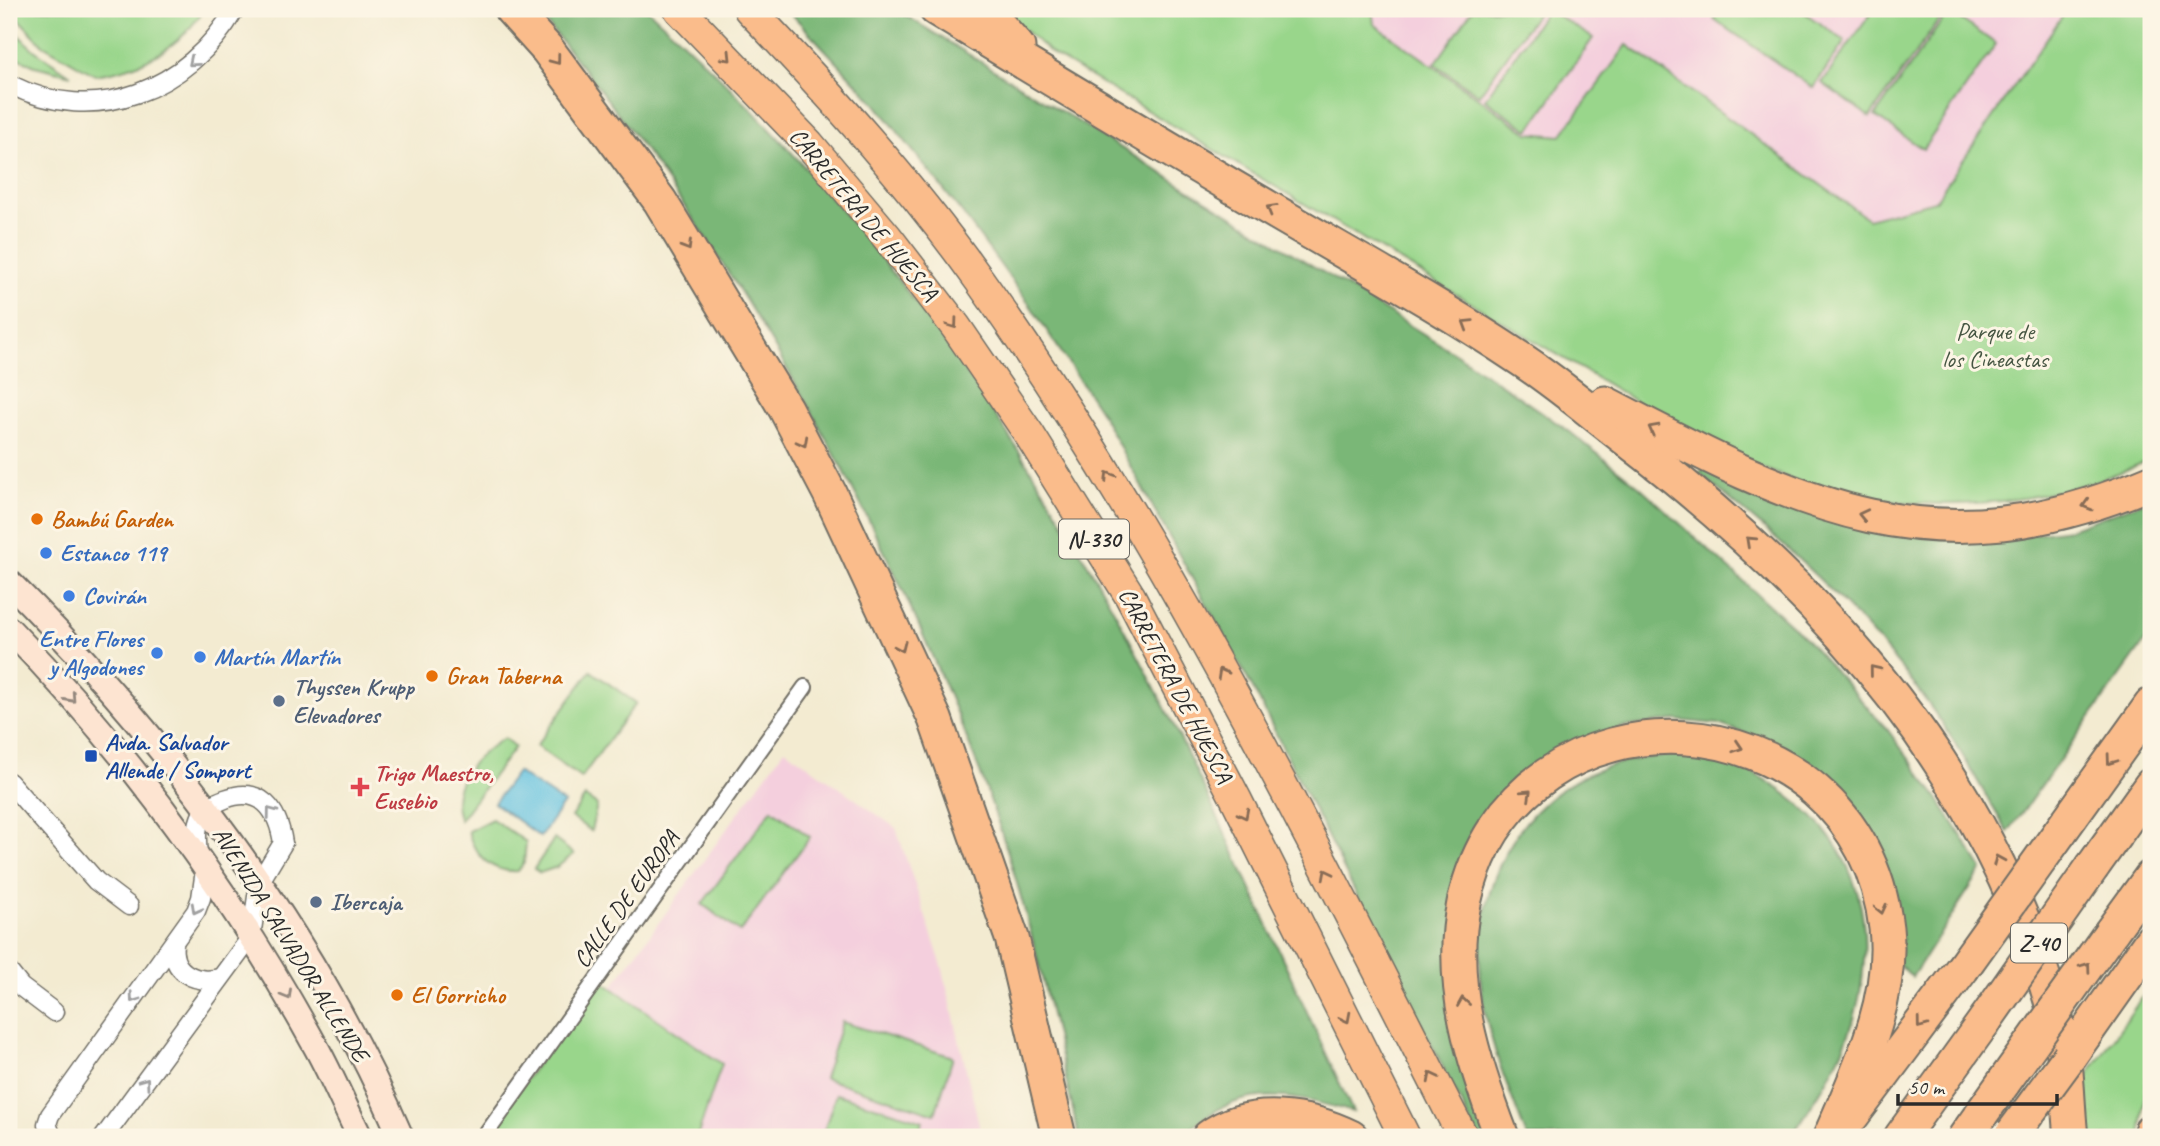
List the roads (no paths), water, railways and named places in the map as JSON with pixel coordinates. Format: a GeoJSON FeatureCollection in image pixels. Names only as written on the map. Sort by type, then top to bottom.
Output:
{"type":"FeatureCollection","features":[{"type":"Feature","properties":{"kind":"highway"},"geometry":{"type":"LineString","coordinates":[[512,9],[547,49],[660,201],[785,408],[830,494],[935,719],[1012,938],[1059,1137]]}},
{"type":"Feature","properties":{"kind":"highway","name":"CARRETERA DE HUESCA"},"geometry":{"type":"LineString","coordinates":[[679,9],[809,145],[887,237],[956,327],[1030,434],[1130,596],[1236,799],[1405,1137]]}},
{"type":"Feature","properties":{"kind":"highway","name":"CARRETERA DE HUESCA"},"geometry":{"type":"LineString","coordinates":[[749,9],[825,89],[901,179],[978,278],[1049,380],[1172,583],[1241,707],[1463,1137]]}},
{"type":"Feature","properties":{"kind":"highway"},"geometry":{"type":"LineString","coordinates":[[936,9],[1071,92],[1467,324],[1524,361],[1689,488],[1748,539],[1854,645],[1894,695],[1957,786],[1991,845],[2028,931],[2060,1033],[2071,1137]]}},
{"type":"Feature","properties":{"kind":"highway"},"geometry":{"type":"LineString","coordinates":[[984,9],[1013,42],[1071,92]]}},
{"type":"Feature","properties":{"kind":"highway"},"geometry":{"type":"LineString","coordinates":[[1524,361],[1716,463],[1772,487],[1832,508],[1882,520],[1942,526],[1999,525],[2054,515],[2113,498],[2151,482]]}},
{"type":"Feature","properties":{"kind":"highway"},"geometry":{"type":"LineString","coordinates":[[1836,1137],[1962,969],[2151,705]]}},
{"type":"Feature","properties":{"kind":"highway"},"geometry":{"type":"LineString","coordinates":[[1502,1137],[1469,1037],[1461,992],[1459,943],[1464,904],[1477,861],[1499,824],[1527,793],[1559,768],[1600,748],[1645,737],[1695,737],[1719,741],[1771,758],[1802,779],[1836,811],[1861,849],[1877,890],[1886,928],[1886,970],[1878,1015],[1830,1137]]}},
{"type":"Feature","properties":{"kind":"highway","name":"Z-40"},"geometry":{"type":"LineString","coordinates":[[1901,1137],[2151,785]]}},
{"type":"Feature","properties":{"kind":"highway","name":"Z-40"},"geometry":{"type":"LineString","coordinates":[[1965,1137],[2151,877]]}},
{"type":"Feature","properties":{"kind":"highway"},"geometry":{"type":"LineString","coordinates":[[2016,1136],[2151,941]]}},
{"type":"Feature","properties":{"kind":"highway"},"geometry":{"type":"LineString","coordinates":[[1209,1137],[1236,1122],[1275,1118],[1320,1125],[1351,1137]]}},
{"type":"Feature","properties":{"kind":"highway"},"geometry":{"type":"LineString","coordinates":[[2151,1131],[2151,1137]]}},
{"type":"Feature","properties":{"kind":"main road","name":"AVENIDA SALVADOR ALLENDE"},"geometry":{"type":"LineString","coordinates":[[9,582],[18,598],[115,697],[206,808],[259,883],[334,1005],[401,1137]]}},
{"type":"Feature","properties":{"kind":"main road","name":"AVENIDA SALVADOR ALLENDE"},"geometry":{"type":"LineString","coordinates":[[14,637],[108,740],[202,865],[251,937],[317,1049],[360,1137]]}},
{"type":"Feature","properties":{"kind":"street"},"geometry":{"type":"LineString","coordinates":[[9,83],[32,94],[71,101],[131,96],[156,87],[197,58],[225,27],[235,9]]}},
{"type":"Feature","properties":{"kind":"street","name":"CALLE DE EUROPA"},"geometry":{"type":"LineString","coordinates":[[484,1137],[805,687]]}},
{"type":"Feature","properties":{"kind":"street"},"geometry":{"type":"LineString","coordinates":[[9,782],[96,881],[129,906]]}},
{"type":"Feature","properties":{"kind":"street"},"geometry":{"type":"LineString","coordinates":[[52,1137],[47,1124],[50,1115],[174,943],[201,898],[202,865],[197,831],[206,808],[244,793],[263,802],[273,812],[284,844],[259,883],[251,937],[104,1137]]}},
{"type":"Feature","properties":{"kind":"street"},"geometry":{"type":"LineString","coordinates":[[174,943],[175,962],[188,976],[208,981],[220,978]]}},
{"type":"Feature","properties":{"kind":"street"},"geometry":{"type":"LineString","coordinates":[[9,972],[21,987],[54,1012]]}},
{"type":"Feature","properties":{"kind":"water"},"geometry":{"type":"Polygon","coordinates":[[[517,772],[564,803],[540,837],[494,803],[517,772]]]}},
{"type":"Feature","properties":{"kind":"place","name":"Bambú Garden"},"geometry":{"type":"Point","coordinates":[37,519]}},
{"type":"Feature","properties":{"kind":"place","name":"Estanco 119"},"geometry":{"type":"Point","coordinates":[46,553]}},
{"type":"Feature","properties":{"kind":"place","name":"Covirán"},"geometry":{"type":"Point","coordinates":[69,596]}},
{"type":"Feature","properties":{"kind":"place","name":"Entre Flores y Algodones"},"geometry":{"type":"Point","coordinates":[157,653]}},
{"type":"Feature","properties":{"kind":"place","name":"Martín Martín"},"geometry":{"type":"Point","coordinates":[200,657]}},
{"type":"Feature","properties":{"kind":"place","name":"Gran Taberna"},"geometry":{"type":"Point","coordinates":[432,676]}},
{"type":"Feature","properties":{"kind":"place","name":"Thyssen Krupp Elevadores"},"geometry":{"type":"Point","coordinates":[279,701]}},
{"type":"Feature","properties":{"kind":"place","name":"Avda. Salvador Allende / Somport"},"geometry":{"type":"Point","coordinates":[91,756]}},
{"type":"Feature","properties":{"kind":"place","name":"Trigo Maestro, Eusebio"},"geometry":{"type":"Point","coordinates":[360,787]}},
{"type":"Feature","properties":{"kind":"place","name":"Ibercaja"},"geometry":{"type":"Point","coordinates":[316,902]}},
{"type":"Feature","properties":{"kind":"place","name":"El Gorricho"},"geometry":{"type":"Point","coordinates":[397,995]}},
{"type":"Feature","properties":{"kind":"park label","name":"Parque de los Cineastas"},"geometry":{"type":"Point","coordinates":[1995,345]}}]}
